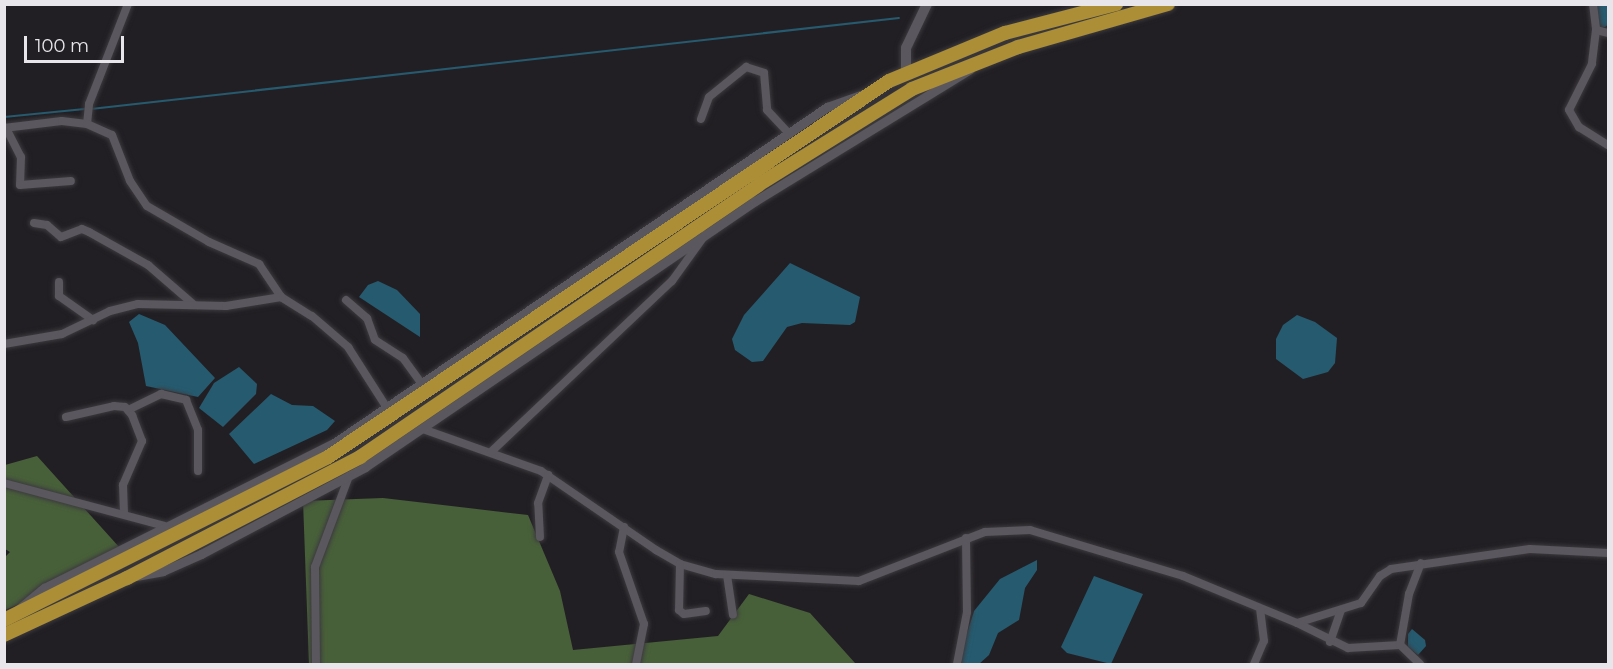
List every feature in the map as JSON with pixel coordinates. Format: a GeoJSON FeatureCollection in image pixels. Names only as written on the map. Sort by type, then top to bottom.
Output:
{"type":"FeatureCollection","features":[{"type":"Feature","properties":{"kind":"highway"},"geometry":{"type":"LineString","coordinates":[[8,618],[328,457],[868,93],[906,73],[1005,33],[1116,4]]}},
{"type":"Feature","properties":{"kind":"highway"},"geometry":{"type":"LineString","coordinates":[[4,635],[127,578],[360,457],[758,185],[879,107],[946,73],[981,60],[1168,4]]}},
{"type":"Feature","properties":{"kind":"main road"},"geometry":{"type":"LineString","coordinates":[[906,73],[906,48],[927,4]]}},
{"type":"Feature","properties":{"kind":"street"},"geometry":{"type":"LineString","coordinates":[[87,120],[89,104],[128,4]]}},
{"type":"Feature","properties":{"kind":"street"},"geometry":{"type":"LineString","coordinates":[[1593,4],[1596,30],[1592,63],[1569,110],[1579,127],[1608,145]]}},
{"type":"Feature","properties":{"kind":"street"},"geometry":{"type":"LineString","coordinates":[[1596,30],[1608,33]]}},
{"type":"Feature","properties":{"kind":"street"},"geometry":{"type":"LineString","coordinates":[[127,578],[162,571],[201,554],[349,476],[423,429],[705,235],[876,125],[957,80],[981,60]]}},
{"type":"Feature","properties":{"kind":"street"},"geometry":{"type":"LineString","coordinates":[[701,119],[709,96],[746,66],[764,73],[767,110],[789,134]]}},
{"type":"Feature","properties":{"kind":"street"},"geometry":{"type":"LineString","coordinates":[[8,618],[32,595],[164,526],[308,457],[387,408],[836,102],[868,93]]}},
{"type":"Feature","properties":{"kind":"street"},"geometry":{"type":"LineString","coordinates":[[71,181],[20,185],[21,157],[5,128],[87,120],[116,140],[130,181],[147,207],[209,242],[259,264],[281,297],[312,316],[348,346],[387,408]]}},
{"type":"Feature","properties":{"kind":"street"},"geometry":{"type":"LineString","coordinates":[[34,223],[46,225],[61,237],[82,229],[89,232],[148,265],[193,304]]}},
{"type":"Feature","properties":{"kind":"street"},"geometry":{"type":"LineString","coordinates":[[492,451],[672,281],[705,235]]}},
{"type":"Feature","properties":{"kind":"street"},"geometry":{"type":"LineString","coordinates":[[60,282],[59,296],[93,320]]}},
{"type":"Feature","properties":{"kind":"street"},"geometry":{"type":"LineString","coordinates":[[4,344],[62,334],[110,311],[138,304],[226,306],[281,297]]}},
{"type":"Feature","properties":{"kind":"street"},"geometry":{"type":"LineString","coordinates":[[346,300],[367,318],[375,340],[403,358],[422,384]]}},
{"type":"Feature","properties":{"kind":"street"},"geometry":{"type":"LineString","coordinates":[[66,417],[114,406],[128,410],[161,394],[186,400],[198,430],[198,471]]}},
{"type":"Feature","properties":{"kind":"street"},"geometry":{"type":"LineString","coordinates":[[124,514],[123,485],[142,441],[128,410]]}},
{"type":"Feature","properties":{"kind":"street"},"geometry":{"type":"LineString","coordinates":[[423,429],[461,445],[492,451],[548,475],[680,564],[727,575],[859,580],[966,538],[1010,529],[1059,536],[1183,576],[1260,610],[1297,623],[1330,642],[1348,648],[1400,645],[1420,664]]}},
{"type":"Feature","properties":{"kind":"street"},"geometry":{"type":"LineString","coordinates":[[540,537],[538,503],[548,475]]}},
{"type":"Feature","properties":{"kind":"street"},"geometry":{"type":"LineString","coordinates":[[316,664],[315,567],[349,476]]}},
{"type":"Feature","properties":{"kind":"street"},"geometry":{"type":"LineString","coordinates":[[4,483],[164,526]]}},
{"type":"Feature","properties":{"kind":"street"},"geometry":{"type":"LineString","coordinates":[[624,527],[619,552],[644,624],[636,664]]}},
{"type":"Feature","properties":{"kind":"street"},"geometry":{"type":"LineString","coordinates":[[957,664],[967,612],[966,538]]}},
{"type":"Feature","properties":{"kind":"street"},"geometry":{"type":"LineString","coordinates":[[1297,623],[1361,603],[1386,571],[1421,563],[1530,549],[1608,553]]}},
{"type":"Feature","properties":{"kind":"street"},"geometry":{"type":"LineString","coordinates":[[1400,645],[1409,594],[1421,563]]}},
{"type":"Feature","properties":{"kind":"street"},"geometry":{"type":"LineString","coordinates":[[680,564],[679,610],[684,614],[706,611]]}},
{"type":"Feature","properties":{"kind":"street"},"geometry":{"type":"LineString","coordinates":[[727,575],[733,615]]}},
{"type":"Feature","properties":{"kind":"street"},"geometry":{"type":"LineString","coordinates":[[1254,664],[1261,660],[1264,641],[1260,610]]}},
{"type":"Feature","properties":{"kind":"street"},"geometry":{"type":"LineString","coordinates":[[1330,642],[1341,610]]}},
{"type":"Feature","properties":{"kind":"green space"},"geometry":{"type":"Polygon","coordinates":[[[37,456],[129,558],[5,610],[5,557],[10,552],[5,549],[5,465],[37,456]]]}},
{"type":"Feature","properties":{"kind":"green space"},"geometry":{"type":"Polygon","coordinates":[[[383,498],[528,515],[560,591],[573,650],[718,636],[749,594],[810,613],[855,663],[309,664],[303,501],[383,498]]]}},
{"type":"Feature","properties":{"kind":"water"},"geometry":{"type":"Polygon","coordinates":[[[1594,5],[1608,5],[1608,25],[1605,27],[1598,28],[1594,5]]]}},
{"type":"Feature","properties":{"kind":"water"},"geometry":{"type":"Polygon","coordinates":[[[790,263],[860,297],[855,322],[850,325],[802,323],[787,327],[763,361],[752,362],[735,350],[732,339],[744,315],[790,263]]]}},
{"type":"Feature","properties":{"kind":"water"},"geometry":{"type":"Polygon","coordinates":[[[378,281],[397,290],[420,314],[420,337],[359,297],[368,285],[378,281]]]}},
{"type":"Feature","properties":{"kind":"water"},"geometry":{"type":"Polygon","coordinates":[[[139,314],[165,325],[215,378],[198,397],[146,386],[138,343],[129,322],[139,314]]]}},
{"type":"Feature","properties":{"kind":"water"},"geometry":{"type":"Polygon","coordinates":[[[1297,315],[1315,322],[1337,338],[1335,363],[1328,372],[1303,379],[1276,359],[1276,339],[1283,325],[1297,315]]]}},
{"type":"Feature","properties":{"kind":"water"},"geometry":{"type":"Polygon","coordinates":[[[239,367],[257,384],[256,394],[223,427],[199,408],[214,383],[239,367]]]}},
{"type":"Feature","properties":{"kind":"water"},"geometry":{"type":"Polygon","coordinates":[[[271,394],[292,405],[313,406],[335,421],[327,430],[254,464],[229,434],[271,394]]]}},
{"type":"Feature","properties":{"kind":"water"},"geometry":{"type":"Polygon","coordinates":[[[1037,560],[1037,570],[1025,588],[1019,620],[998,633],[989,655],[979,664],[962,664],[961,652],[974,611],[1000,579],[1037,560]]]}},
{"type":"Feature","properties":{"kind":"water"},"geometry":{"type":"Polygon","coordinates":[[[1094,576],[1143,594],[1111,664],[1067,653],[1061,647],[1094,576]]]}},
{"type":"Feature","properties":{"kind":"water"},"geometry":{"type":"Polygon","coordinates":[[[1412,629],[1425,640],[1426,646],[1418,655],[1408,647],[1408,634],[1412,629]]]}},
{"type":"Feature","properties":{"kind":"waterway"},"geometry":{"type":"LineString","coordinates":[[91,109],[899,18]]}},
{"type":"Feature","properties":{"kind":"waterway"},"geometry":{"type":"LineString","coordinates":[[4,117],[85,109]]}}]}
